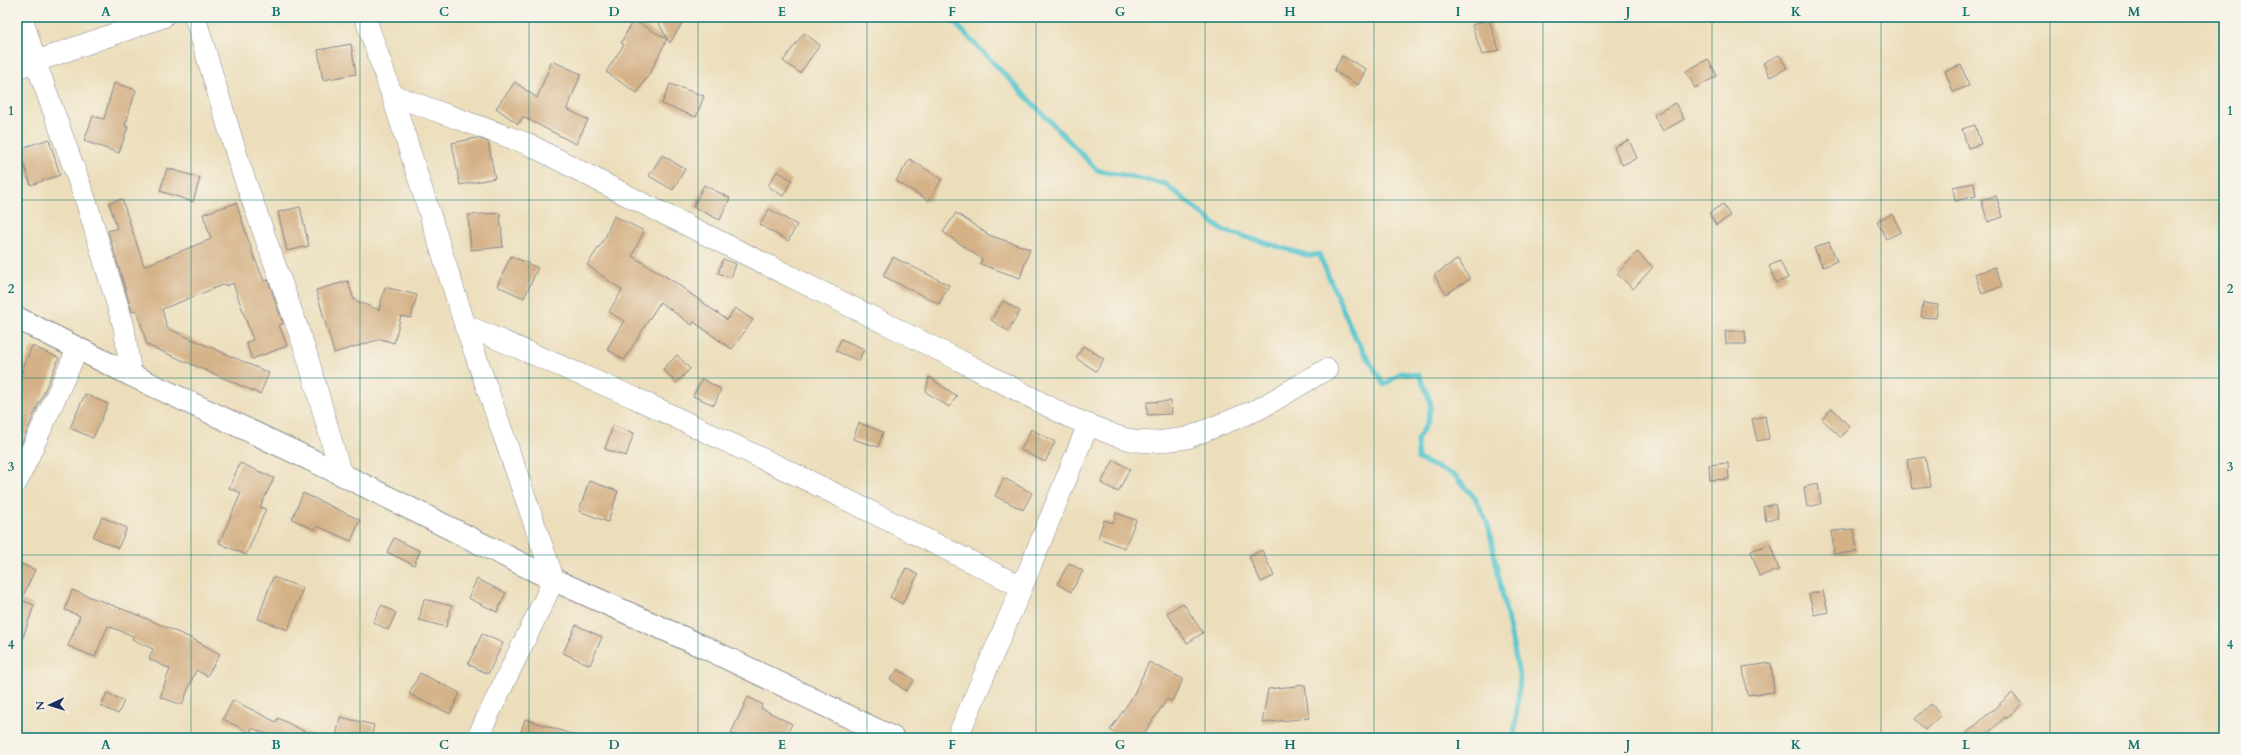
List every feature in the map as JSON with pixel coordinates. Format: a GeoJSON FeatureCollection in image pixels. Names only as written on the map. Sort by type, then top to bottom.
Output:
{"type":"FeatureCollection","features":[{"type":"Feature","properties":{"kind":"main road"},"geometry":{"type":"LineString","coordinates":[[17,318],[131,375],[341,474],[554,580],[706,648],[893,738]]}},
{"type":"Feature","properties":{"kind":"street"},"geometry":{"type":"LineString","coordinates":[[22,17],[26,66],[89,211],[124,327],[131,375]]}},
{"type":"Feature","properties":{"kind":"street"},"geometry":{"type":"LineString","coordinates":[[26,66],[163,17]]}},
{"type":"Feature","properties":{"kind":"street"},"geometry":{"type":"LineString","coordinates":[[195,17],[240,166],[306,352],[341,474]]}},
{"type":"Feature","properties":{"kind":"street"},"geometry":{"type":"LineString","coordinates":[[365,17],[392,95],[465,325],[554,580],[477,738]]}},
{"type":"Feature","properties":{"kind":"street"},"geometry":{"type":"LineString","coordinates":[[392,95],[528,144],[634,199],[1088,425],[1134,441],[1156,442],[1187,438],[1259,409],[1327,369]]}},
{"type":"Feature","properties":{"kind":"street"},"geometry":{"type":"LineString","coordinates":[[465,325],[635,398],[809,481],[1022,587]]}},
{"type":"Feature","properties":{"kind":"street"},"geometry":{"type":"LineString","coordinates":[[17,482],[78,348]]}},
{"type":"Feature","properties":{"kind":"street"},"geometry":{"type":"LineString","coordinates":[[957,738],[1022,587],[1088,425]]}},
{"type":"Feature","properties":{"kind":"building"},"geometry":{"type":"Polygon","coordinates":[[[655,17],[686,17],[670,43],[655,17]]]}},
{"type":"Feature","properties":{"kind":"building"},"geometry":{"type":"Polygon","coordinates":[[[1489,19],[1499,50],[1482,55],[1472,25],[1489,19]]]}},
{"type":"Feature","properties":{"kind":"building"},"geometry":{"type":"Polygon","coordinates":[[[633,20],[667,39],[650,73],[637,93],[606,72],[624,44],[621,43],[633,20]]]}},
{"type":"Feature","properties":{"kind":"building"},"geometry":{"type":"Polygon","coordinates":[[[804,33],[820,45],[800,73],[783,61],[804,33]]]}},
{"type":"Feature","properties":{"kind":"building"},"geometry":{"type":"Polygon","coordinates":[[[351,44],[356,74],[323,80],[318,50],[351,44]]]}},
{"type":"Feature","properties":{"kind":"building"},"geometry":{"type":"Polygon","coordinates":[[[1779,55],[1787,68],[1770,77],[1763,63],[1779,55]]]}},
{"type":"Feature","properties":{"kind":"building"},"geometry":{"type":"Polygon","coordinates":[[[1342,56],[1366,69],[1358,85],[1334,71],[1342,56]]]}},
{"type":"Feature","properties":{"kind":"building"},"geometry":{"type":"Polygon","coordinates":[[[1708,59],[1717,76],[1695,88],[1686,71],[1708,59]]]}},
{"type":"Feature","properties":{"kind":"building"},"geometry":{"type":"Polygon","coordinates":[[[552,61],[581,74],[567,109],[588,120],[576,144],[523,117],[518,124],[496,108],[515,82],[537,98],[552,61]]]}},
{"type":"Feature","properties":{"kind":"building"},"geometry":{"type":"Polygon","coordinates":[[[1961,65],[1969,86],[1953,92],[1945,71],[1961,65]]]}},
{"type":"Feature","properties":{"kind":"building"},"geometry":{"type":"Polygon","coordinates":[[[114,83],[136,90],[125,126],[128,127],[119,153],[84,141],[93,116],[104,119],[114,83]]]}},
{"type":"Feature","properties":{"kind":"building"},"geometry":{"type":"Polygon","coordinates":[[[670,84],[704,96],[696,117],[662,104],[670,84]]]}},
{"type":"Feature","properties":{"kind":"building"},"geometry":{"type":"Polygon","coordinates":[[[1675,103],[1684,119],[1663,131],[1654,115],[1675,103]]]}},
{"type":"Feature","properties":{"kind":"building"},"geometry":{"type":"Polygon","coordinates":[[[1975,125],[1981,144],[1968,148],[1962,129],[1975,125]]]}},
{"type":"Feature","properties":{"kind":"building"},"geometry":{"type":"Polygon","coordinates":[[[477,138],[488,142],[495,178],[460,185],[452,143],[477,138]]]}},
{"type":"Feature","properties":{"kind":"building"},"geometry":{"type":"Polygon","coordinates":[[[49,139],[60,175],[31,185],[19,149],[49,139]]]}},
{"type":"Feature","properties":{"kind":"building"},"geometry":{"type":"Polygon","coordinates":[[[1629,140],[1637,158],[1622,165],[1614,147],[1629,140]]]}},
{"type":"Feature","properties":{"kind":"building"},"geometry":{"type":"Polygon","coordinates":[[[662,155],[685,169],[673,190],[649,176],[662,155]]]}},
{"type":"Feature","properties":{"kind":"building"},"geometry":{"type":"Polygon","coordinates":[[[910,159],[942,179],[929,201],[896,181],[910,159]]]}},
{"type":"Feature","properties":{"kind":"building"},"geometry":{"type":"Polygon","coordinates":[[[167,168],[200,178],[193,202],[160,191],[167,168]]]}},
{"type":"Feature","properties":{"kind":"building"},"geometry":{"type":"Polygon","coordinates":[[[777,171],[792,180],[783,196],[768,186],[777,171]]]}},
{"type":"Feature","properties":{"kind":"building"},"geometry":{"type":"Polygon","coordinates":[[[1974,183],[1976,196],[1955,201],[1953,187],[1974,183]]]}},
{"type":"Feature","properties":{"kind":"building"},"geometry":{"type":"Polygon","coordinates":[[[704,185],[730,198],[720,220],[693,207],[704,185]]]}},
{"type":"Feature","properties":{"kind":"building"},"geometry":{"type":"Polygon","coordinates":[[[1996,196],[2003,217],[1988,222],[1981,200],[1996,196]]]}},
{"type":"Feature","properties":{"kind":"building"},"geometry":{"type":"Polygon","coordinates":[[[122,199],[144,266],[211,239],[203,214],[236,203],[253,254],[264,281],[268,280],[283,324],[279,325],[287,346],[252,359],[246,342],[253,340],[233,283],[226,286],[225,284],[162,309],[167,328],[269,373],[260,394],[147,345],[137,310],[132,312],[108,231],[117,228],[109,203],[122,199]]]}},
{"type":"Feature","properties":{"kind":"building"},"geometry":{"type":"Polygon","coordinates":[[[1723,204],[1730,216],[1716,225],[1709,213],[1723,204]]]}},
{"type":"Feature","properties":{"kind":"building"},"geometry":{"type":"Polygon","coordinates":[[[300,207],[309,246],[287,251],[278,212],[300,207]]]}},
{"type":"Feature","properties":{"kind":"building"},"geometry":{"type":"Polygon","coordinates":[[[769,209],[797,225],[788,241],[760,225],[769,209]]]}},
{"type":"Feature","properties":{"kind":"building"},"geometry":{"type":"Polygon","coordinates":[[[500,213],[503,247],[471,250],[468,215],[500,213]]]}},
{"type":"Feature","properties":{"kind":"building"},"geometry":{"type":"Polygon","coordinates":[[[956,213],[989,235],[1030,249],[1020,278],[980,264],[982,259],[943,232],[956,213]]]}},
{"type":"Feature","properties":{"kind":"building"},"geometry":{"type":"Polygon","coordinates":[[[1892,214],[1901,232],[1886,239],[1877,221],[1892,214]]]}},
{"type":"Feature","properties":{"kind":"building"},"geometry":{"type":"Polygon","coordinates":[[[614,216],[644,231],[632,256],[673,281],[727,320],[735,308],[753,320],[732,349],[694,322],[692,325],[660,302],[624,360],[607,349],[624,321],[609,312],[622,290],[587,265],[605,238],[614,216]]]}},
{"type":"Feature","properties":{"kind":"building"},"geometry":{"type":"Polygon","coordinates":[[[1829,242],[1837,261],[1823,267],[1814,248],[1829,242]]]}},
{"type":"Feature","properties":{"kind":"building"},"geometry":{"type":"Polygon","coordinates":[[[1637,252],[1653,267],[1633,289],[1617,274],[1637,252]]]}},
{"type":"Feature","properties":{"kind":"building"},"geometry":{"type":"Polygon","coordinates":[[[511,256],[538,268],[524,298],[497,286],[511,256]]]}},
{"type":"Feature","properties":{"kind":"building"},"geometry":{"type":"Polygon","coordinates":[[[893,257],[949,285],[939,304],[883,276],[893,257]]]}},
{"type":"Feature","properties":{"kind":"building"},"geometry":{"type":"Polygon","coordinates":[[[723,259],[736,264],[731,278],[718,273],[723,259]]]}},
{"type":"Feature","properties":{"kind":"building"},"geometry":{"type":"Polygon","coordinates":[[[1458,259],[1470,279],[1446,294],[1434,275],[1458,259]]]}},
{"type":"Feature","properties":{"kind":"building"},"geometry":{"type":"Polygon","coordinates":[[[1780,261],[1788,278],[1776,283],[1769,266],[1780,261]]]}},
{"type":"Feature","properties":{"kind":"building"},"geometry":{"type":"Polygon","coordinates":[[[1995,267],[2002,286],[1982,294],[1975,274],[1995,267]]]}},
{"type":"Feature","properties":{"kind":"building"},"geometry":{"type":"Polygon","coordinates":[[[348,281],[354,300],[379,310],[385,287],[417,295],[411,318],[401,316],[394,343],[381,339],[334,353],[316,290],[348,281]]]}},
{"type":"Feature","properties":{"kind":"building"},"geometry":{"type":"Polygon","coordinates":[[[1003,301],[1020,311],[1008,331],[991,320],[1003,301]]]}},
{"type":"Feature","properties":{"kind":"building"},"geometry":{"type":"Polygon","coordinates":[[[1923,303],[1938,305],[1936,318],[1921,317],[1923,303]]]}},
{"type":"Feature","properties":{"kind":"building"},"geometry":{"type":"Polygon","coordinates":[[[1725,331],[1745,331],[1746,344],[1726,344],[1725,331]]]}},
{"type":"Feature","properties":{"kind":"building"},"geometry":{"type":"Polygon","coordinates":[[[841,339],[864,349],[859,361],[836,351],[841,339]]]}},
{"type":"Feature","properties":{"kind":"building"},"geometry":{"type":"Polygon","coordinates":[[[32,346],[59,358],[17,453],[17,384],[32,346]]]}},
{"type":"Feature","properties":{"kind":"building"},"geometry":{"type":"Polygon","coordinates":[[[1083,346],[1104,359],[1096,371],[1076,358],[1083,346]]]}},
{"type":"Feature","properties":{"kind":"building"},"geometry":{"type":"Polygon","coordinates":[[[677,355],[690,369],[676,383],[663,369],[677,355]]]}},
{"type":"Feature","properties":{"kind":"building"},"geometry":{"type":"Polygon","coordinates":[[[929,377],[957,396],[949,407],[926,392],[929,377]]]}},
{"type":"Feature","properties":{"kind":"building"},"geometry":{"type":"Polygon","coordinates":[[[702,379],[721,389],[714,405],[693,396],[702,379]]]}},
{"type":"Feature","properties":{"kind":"building"},"geometry":{"type":"Polygon","coordinates":[[[85,394],[108,404],[93,438],[70,428],[85,394]]]}},
{"type":"Feature","properties":{"kind":"building"},"geometry":{"type":"Polygon","coordinates":[[[1171,401],[1172,414],[1147,415],[1147,402],[1171,401]]]}},
{"type":"Feature","properties":{"kind":"building"},"geometry":{"type":"Polygon","coordinates":[[[1832,408],[1850,427],[1840,437],[1822,419],[1832,408]]]}},
{"type":"Feature","properties":{"kind":"building"},"geometry":{"type":"Polygon","coordinates":[[[1765,416],[1769,439],[1757,441],[1752,419],[1765,416]]]}},
{"type":"Feature","properties":{"kind":"building"},"geometry":{"type":"Polygon","coordinates":[[[859,423],[883,432],[878,447],[853,439],[859,423]]]}},
{"type":"Feature","properties":{"kind":"building"},"geometry":{"type":"Polygon","coordinates":[[[613,426],[634,433],[626,456],[605,449],[613,426]]]}},
{"type":"Feature","properties":{"kind":"building"},"geometry":{"type":"Polygon","coordinates":[[[1031,429],[1055,442],[1045,462],[1021,450],[1031,429]]]}},
{"type":"Feature","properties":{"kind":"building"},"geometry":{"type":"Polygon","coordinates":[[[1925,457],[1931,487],[1912,489],[1907,460],[1925,457]]]}},
{"type":"Feature","properties":{"kind":"building"},"geometry":{"type":"Polygon","coordinates":[[[1114,460],[1130,469],[1118,492],[1101,483],[1114,460]]]}},
{"type":"Feature","properties":{"kind":"building"},"geometry":{"type":"Polygon","coordinates":[[[240,463],[274,478],[260,507],[266,509],[246,555],[219,543],[241,493],[229,488],[240,463]]]}},
{"type":"Feature","properties":{"kind":"building"},"geometry":{"type":"Polygon","coordinates":[[[1728,463],[1729,479],[1710,480],[1709,465],[1728,463]]]}},
{"type":"Feature","properties":{"kind":"building"},"geometry":{"type":"Polygon","coordinates":[[[1004,478],[1032,493],[1023,510],[995,496],[1004,478]]]}},
{"type":"Feature","properties":{"kind":"building"},"geometry":{"type":"Polygon","coordinates":[[[589,481],[618,491],[608,522],[579,511],[589,481]]]}},
{"type":"Feature","properties":{"kind":"building"},"geometry":{"type":"Polygon","coordinates":[[[1818,484],[1821,504],[1807,507],[1804,487],[1818,484]]]}},
{"type":"Feature","properties":{"kind":"building"},"geometry":{"type":"Polygon","coordinates":[[[303,493],[360,520],[351,541],[317,526],[315,530],[292,519],[303,493]]]}},
{"type":"Feature","properties":{"kind":"building"},"geometry":{"type":"Polygon","coordinates":[[[1775,504],[1778,518],[1766,521],[1763,507],[1775,504]]]}},
{"type":"Feature","properties":{"kind":"building"},"geometry":{"type":"Polygon","coordinates":[[[1116,513],[1136,520],[1125,548],[1098,538],[1104,520],[1113,523],[1116,513]]]}},
{"type":"Feature","properties":{"kind":"building"},"geometry":{"type":"Polygon","coordinates":[[[102,517],[127,528],[118,548],[93,537],[102,517]]]}},
{"type":"Feature","properties":{"kind":"building"},"geometry":{"type":"Polygon","coordinates":[[[1854,529],[1857,552],[1834,554],[1832,531],[1854,529]]]}},
{"type":"Feature","properties":{"kind":"building"},"geometry":{"type":"Polygon","coordinates":[[[394,538],[420,551],[414,565],[387,552],[394,538]]]}},
{"type":"Feature","properties":{"kind":"building"},"geometry":{"type":"Polygon","coordinates":[[[1770,544],[1779,570],[1759,576],[1751,551],[1770,544]]]}},
{"type":"Feature","properties":{"kind":"building"},"geometry":{"type":"Polygon","coordinates":[[[1262,550],[1274,576],[1261,582],[1249,557],[1262,550]]]}},
{"type":"Feature","properties":{"kind":"building"},"geometry":{"type":"Polygon","coordinates":[[[17,562],[35,570],[21,600],[34,605],[19,649],[17,649],[17,562]]]}},
{"type":"Feature","properties":{"kind":"building"},"geometry":{"type":"Polygon","coordinates":[[[1069,563],[1083,571],[1071,592],[1057,584],[1069,563]]]}},
{"type":"Feature","properties":{"kind":"building"},"geometry":{"type":"Polygon","coordinates":[[[906,568],[918,575],[902,604],[890,597],[906,568]]]}},
{"type":"Feature","properties":{"kind":"building"},"geometry":{"type":"Polygon","coordinates":[[[273,577],[303,588],[288,630],[258,619],[273,577]]]}},
{"type":"Feature","properties":{"kind":"building"},"geometry":{"type":"Polygon","coordinates":[[[477,579],[506,593],[497,612],[468,598],[477,579]]]}},
{"type":"Feature","properties":{"kind":"building"},"geometry":{"type":"Polygon","coordinates":[[[72,590],[138,615],[193,639],[220,654],[207,676],[196,670],[182,705],[160,697],[170,669],[149,659],[153,649],[132,639],[133,636],[108,626],[95,657],[68,646],[80,616],[65,610],[72,590]]]}},
{"type":"Feature","properties":{"kind":"building"},"geometry":{"type":"Polygon","coordinates":[[[1823,591],[1828,612],[1814,615],[1809,594],[1823,591]]]}},
{"type":"Feature","properties":{"kind":"building"},"geometry":{"type":"Polygon","coordinates":[[[424,599],[452,606],[446,627],[419,620],[424,599]]]}},
{"type":"Feature","properties":{"kind":"building"},"geometry":{"type":"Polygon","coordinates":[[[1183,603],[1203,633],[1187,643],[1167,613],[1183,603]]]}},
{"type":"Feature","properties":{"kind":"building"},"geometry":{"type":"Polygon","coordinates":[[[382,605],[396,613],[388,630],[373,622],[382,605]]]}},
{"type":"Feature","properties":{"kind":"building"},"geometry":{"type":"Polygon","coordinates":[[[576,625],[602,637],[590,665],[563,653],[576,625]]]}},
{"type":"Feature","properties":{"kind":"building"},"geometry":{"type":"Polygon","coordinates":[[[482,634],[503,643],[488,674],[468,664],[482,634]]]}},
{"type":"Feature","properties":{"kind":"building"},"geometry":{"type":"Polygon","coordinates":[[[1149,662],[1183,679],[1172,701],[1167,699],[1141,738],[1122,738],[1110,730],[1133,696],[1149,662]]]}},
{"type":"Feature","properties":{"kind":"building"},"geometry":{"type":"Polygon","coordinates":[[[1771,663],[1774,692],[1747,695],[1743,667],[1771,663]]]}},
{"type":"Feature","properties":{"kind":"building"},"geometry":{"type":"Polygon","coordinates":[[[898,669],[914,680],[906,691],[890,679],[898,669]]]}},
{"type":"Feature","properties":{"kind":"building"},"geometry":{"type":"Polygon","coordinates":[[[420,673],[460,693],[450,714],[409,694],[420,673]]]}},
{"type":"Feature","properties":{"kind":"building"},"geometry":{"type":"Polygon","coordinates":[[[1305,685],[1309,718],[1262,723],[1268,689],[1305,685]]]}},
{"type":"Feature","properties":{"kind":"building"},"geometry":{"type":"Polygon","coordinates":[[[107,693],[124,701],[118,714],[101,706],[107,693]]]}},
{"type":"Feature","properties":{"kind":"building"},"geometry":{"type":"Polygon","coordinates":[[[2012,693],[2022,704],[2006,719],[2005,717],[1983,738],[1961,738],[2012,693]]]}},
{"type":"Feature","properties":{"kind":"building"},"geometry":{"type":"Polygon","coordinates":[[[748,697],[762,704],[761,708],[792,724],[785,738],[741,738],[731,733],[748,697]]]}},
{"type":"Feature","properties":{"kind":"building"},"geometry":{"type":"Polygon","coordinates":[[[233,700],[276,722],[278,718],[318,738],[276,738],[252,728],[250,733],[223,719],[233,700]]]}},
{"type":"Feature","properties":{"kind":"building"},"geometry":{"type":"Polygon","coordinates":[[[1931,704],[1941,715],[1925,730],[1915,719],[1931,704]]]}},
{"type":"Feature","properties":{"kind":"building"},"geometry":{"type":"Polygon","coordinates":[[[340,717],[374,725],[371,738],[336,738],[340,717]]]}},
{"type":"Feature","properties":{"kind":"building"},"geometry":{"type":"Polygon","coordinates":[[[525,719],[574,735],[574,738],[519,738],[525,719]]]}},
{"type":"Feature","properties":{"kind":"waterway"},"geometry":{"type":"LineString","coordinates":[[949,17],[1097,170],[1165,184],[1222,230],[1310,256],[1319,254],[1355,337],[1384,385],[1401,373],[1419,375],[1431,403],[1428,421],[1417,440],[1418,459],[1454,475],[1475,498],[1488,524],[1520,679],[1514,738]]}}]}
